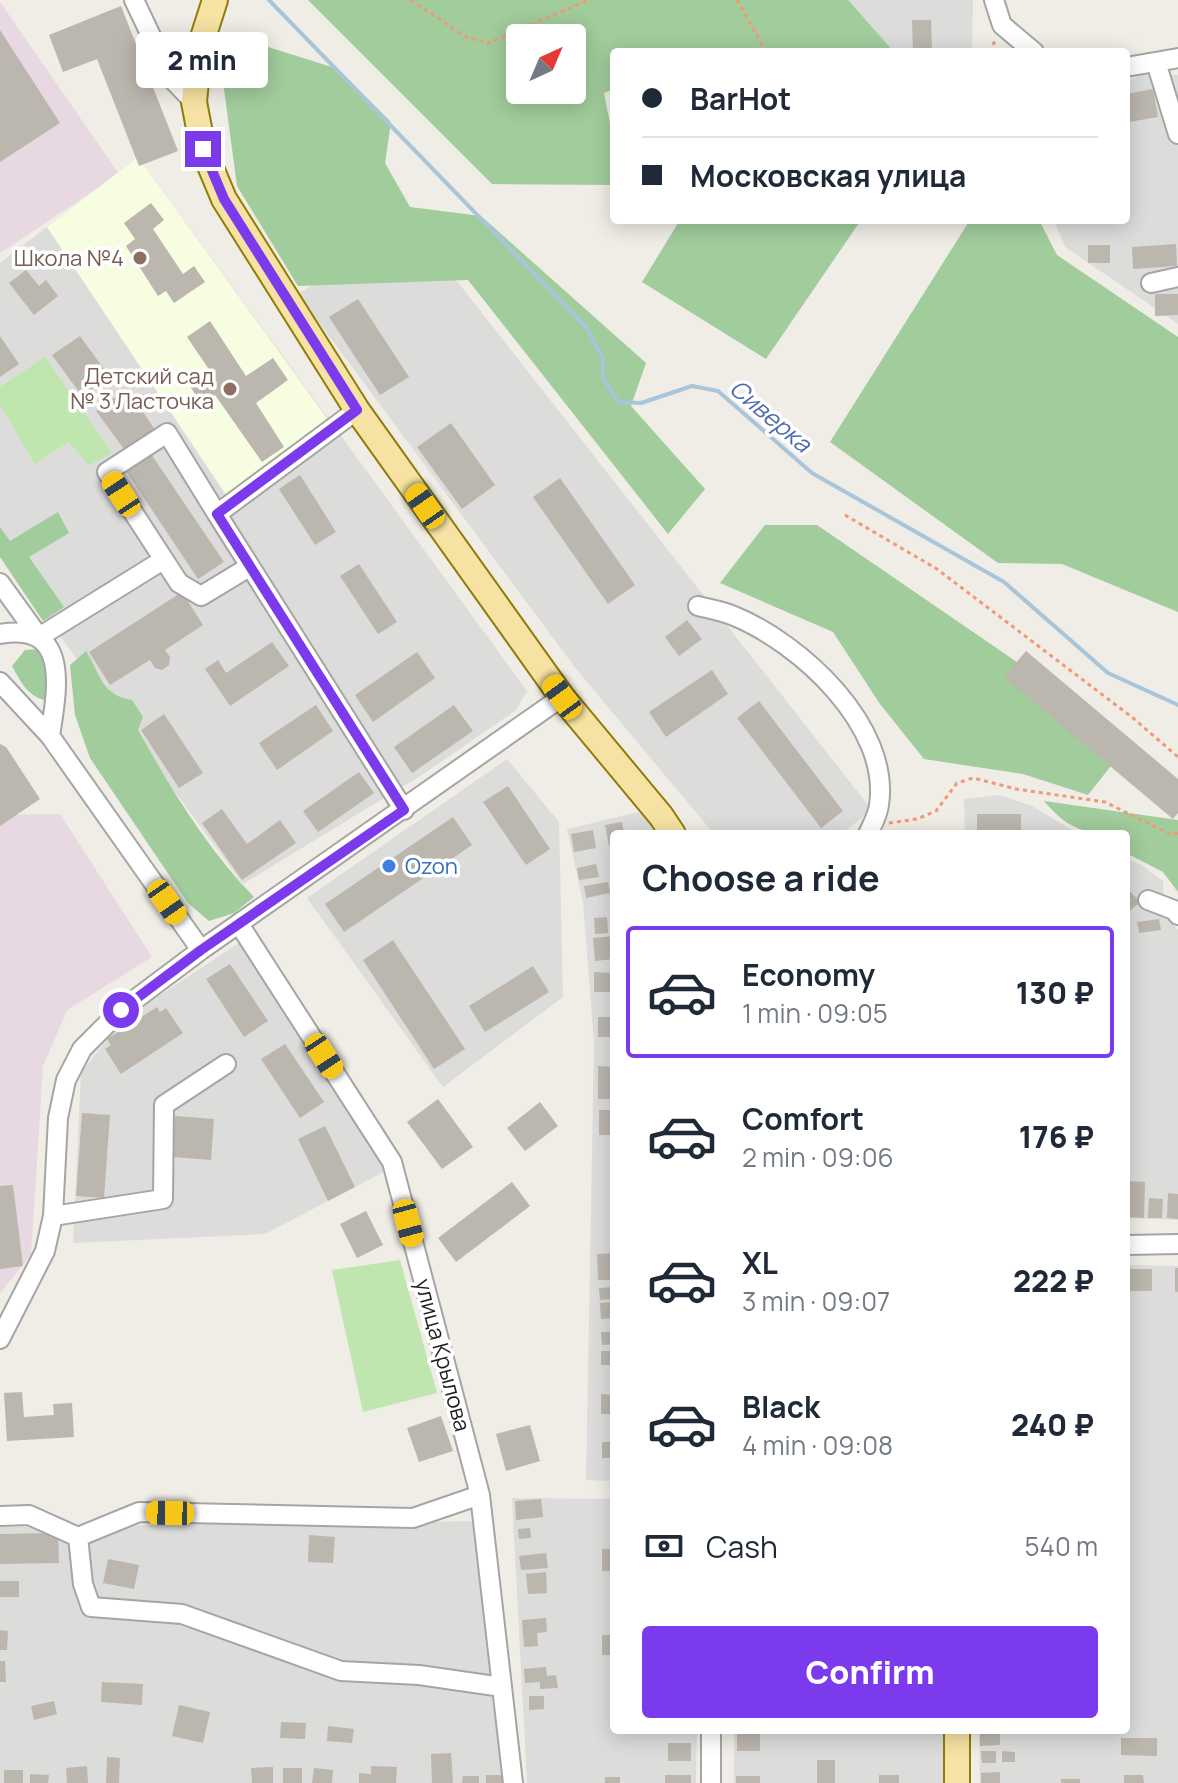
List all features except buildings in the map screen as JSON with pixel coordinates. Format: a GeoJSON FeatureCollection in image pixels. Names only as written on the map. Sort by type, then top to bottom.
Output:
{"type":"FeatureCollection","features":[{"type":"Feature","properties":{"kind":"main road"},"geometry":{"type":"LineString","coordinates":[[215,0],[199,50],[194,102],[203,149],[224,199],[357,410],[562,697],[670,830]]}},
{"type":"Feature","properties":{"kind":"main road"},"geometry":{"type":"LineString","coordinates":[[957,1734],[957,1783]]}},
{"type":"Feature","properties":{"kind":"street"},"geometry":{"type":"LineString","coordinates":[[134,0],[171,78],[194,102]]}},
{"type":"Feature","properties":{"kind":"street"},"geometry":{"type":"LineString","coordinates":[[994,0],[1002,25],[1029,48]]}},
{"type":"Feature","properties":{"kind":"street"},"geometry":{"type":"LineString","coordinates":[[1130,66],[1178,58]]}},
{"type":"Feature","properties":{"kind":"street"},"geometry":{"type":"LineString","coordinates":[[1156,62],[1178,134]]}},
{"type":"Feature","properties":{"kind":"street"},"geometry":{"type":"LineString","coordinates":[[1151,283],[1178,277]]}},
{"type":"Feature","properties":{"kind":"street"},"geometry":{"type":"LineString","coordinates":[[217,514],[357,410]]}},
{"type":"Feature","properties":{"kind":"street"},"geometry":{"type":"LineString","coordinates":[[249,567],[201,596],[179,583],[107,472],[167,433],[404,810]]}},
{"type":"Feature","properties":{"kind":"street"},"geometry":{"type":"LineString","coordinates":[[39,637],[163,560]]}},
{"type":"Feature","properties":{"kind":"street"},"geometry":{"type":"LineString","coordinates":[[0,583],[39,637]]}},
{"type":"Feature","properties":{"kind":"street"},"geometry":{"type":"LineString","coordinates":[[698,606],[734,616],[793,650],[831,684],[857,720],[878,766],[879,806],[870,829]]}},
{"type":"Feature","properties":{"kind":"street"},"geometry":{"type":"LineString","coordinates":[[0,634],[17,631],[39,637],[45,641],[55,659],[55,700],[50,736]]}},
{"type":"Feature","properties":{"kind":"street"},"geometry":{"type":"LineString","coordinates":[[0,682],[50,736],[201,950]]}},
{"type":"Feature","properties":{"kind":"street"},"geometry":{"type":"LineString","coordinates":[[0,1339],[38,1270],[45,1251],[53,1216],[58,1118],[66,1080],[82,1049],[121,1010],[201,950],[562,697]]}},
{"type":"Feature","properties":{"kind":"street"},"geometry":{"type":"LineString","coordinates":[[1148,900],[1174,910],[1178,915]]}},
{"type":"Feature","properties":{"kind":"street","name":"улица Крылова"},"geometry":{"type":"LineString","coordinates":[[239,924],[392,1162],[480,1495],[513,1783]]}},
{"type":"Feature","properties":{"kind":"street"},"geometry":{"type":"LineString","coordinates":[[53,1216],[163,1199],[164,1105],[226,1064]]}},
{"type":"Feature","properties":{"kind":"street"},"geometry":{"type":"LineString","coordinates":[[1130,1245],[1178,1244]]}},
{"type":"Feature","properties":{"kind":"street"},"geometry":{"type":"LineString","coordinates":[[0,1516],[29,1515],[78,1537],[139,1512],[413,1518],[480,1495]]}},
{"type":"Feature","properties":{"kind":"street"},"geometry":{"type":"LineString","coordinates":[[78,1537],[83,1584],[91,1607],[182,1614],[341,1671],[419,1675],[502,1687]]}},
{"type":"Feature","properties":{"kind":"street"},"geometry":{"type":"LineString","coordinates":[[711,1734],[711,1783]]}},
{"type":"Feature","properties":{"kind":"path"},"geometry":{"type":"LineString","coordinates":[[411,0],[466,37],[488,43],[589,0]]}},
{"type":"Feature","properties":{"kind":"path"},"geometry":{"type":"LineString","coordinates":[[737,0],[764,48]]}},
{"type":"Feature","properties":{"kind":"path"},"geometry":{"type":"LineString","coordinates":[[845,515],[937,569],[1133,718],[1178,757]]}},
{"type":"Feature","properties":{"kind":"path"},"geometry":{"type":"LineString","coordinates":[[870,829],[917,819],[936,811],[957,783],[973,778],[1016,789],[1105,802],[1172,835],[1178,833]]}},
{"type":"Feature","properties":{"kind":"shaded area"},"geometry":{"type":"Polygon","coordinates":[[[827,0],[973,0],[972,48],[835,48],[827,0]]]}},
{"type":"Feature","properties":{"kind":"shaded area"},"geometry":{"type":"Polygon","coordinates":[[[0,2],[119,174],[0,253],[0,2]]]}},
{"type":"Feature","properties":{"kind":"shaded area"},"geometry":{"type":"Polygon","coordinates":[[[1141,75],[1178,75],[1178,324],[1065,247],[1056,224],[1130,224],[1130,80],[1141,75]]]}},
{"type":"Feature","properties":{"kind":"shaded area"},"geometry":{"type":"Polygon","coordinates":[[[138,157],[527,691],[516,710],[425,773],[243,884],[0,555],[0,263],[138,157]]]}},
{"type":"Feature","properties":{"kind":"shaded area"},"geometry":{"type":"Polygon","coordinates":[[[138,157],[329,421],[228,498],[47,227],[138,157]]]}},
{"type":"Feature","properties":{"kind":"shaded area"},"geometry":{"type":"Polygon","coordinates":[[[412,224],[872,810],[846,830],[711,830],[573,665],[298,294],[412,224]]]}},
{"type":"Feature","properties":{"kind":"shaded area"},"geometry":{"type":"Polygon","coordinates":[[[507,759],[559,822],[563,997],[443,1087],[307,898],[507,759]]]}},
{"type":"Feature","properties":{"kind":"shaded area"},"geometry":{"type":"Polygon","coordinates":[[[1000,795],[1032,806],[1072,830],[965,830],[964,799],[1000,795]]]}},
{"type":"Feature","properties":{"kind":"shaded area"},"geometry":{"type":"Polygon","coordinates":[[[647,810],[658,830],[610,830],[610,1481],[586,1480],[594,1043],[583,902],[567,829],[647,810]]]}},
{"type":"Feature","properties":{"kind":"shaded area"},"geometry":{"type":"Polygon","coordinates":[[[60,814],[152,957],[67,1010],[43,1066],[31,1255],[0,1293],[0,815],[60,814]]]}},
{"type":"Feature","properties":{"kind":"shaded area"},"geometry":{"type":"Polygon","coordinates":[[[1130,860],[1163,881],[1165,913],[1178,930],[1178,1220],[1130,1218],[1130,860]]]}},
{"type":"Feature","properties":{"kind":"shaded area"},"geometry":{"type":"Polygon","coordinates":[[[239,943],[393,1167],[265,1234],[73,1243],[81,1072],[124,1019],[239,943]]]}},
{"type":"Feature","properties":{"kind":"shaded area"},"geometry":{"type":"Polygon","coordinates":[[[1130,1265],[1178,1266],[1178,1783],[980,1783],[979,1734],[1130,1734],[1130,1265]]]}},
{"type":"Feature","properties":{"kind":"shaded area"},"geometry":{"type":"Polygon","coordinates":[[[512,1498],[610,1499],[610,1734],[697,1734],[696,1783],[527,1783],[512,1498]]]}},
{"type":"Feature","properties":{"kind":"shaded area"},"geometry":{"type":"Polygon","coordinates":[[[483,1521],[507,1783],[0,1783],[0,1527],[483,1521]]]}},
{"type":"Feature","properties":{"kind":"shaded area"},"geometry":{"type":"Polygon","coordinates":[[[734,1734],[946,1734],[948,1783],[734,1783],[734,1734]]]}},
{"type":"Feature","properties":{"kind":"green space"},"geometry":{"type":"Polygon","coordinates":[[[308,0],[848,0],[890,48],[610,48],[610,91],[604,93],[610,124],[610,185],[492,184],[308,0]]]}},
{"type":"Feature","properties":{"kind":"green space"},"geometry":{"type":"Polygon","coordinates":[[[230,35],[338,69],[391,122],[385,163],[410,207],[481,216],[646,363],[631,406],[705,489],[668,534],[468,280],[298,286],[237,186],[224,89],[230,35]]]}},
{"type":"Feature","properties":{"kind":"green space"},"geometry":{"type":"Polygon","coordinates":[[[678,224],[858,224],[766,359],[642,282],[678,224]]]}},
{"type":"Feature","properties":{"kind":"green space"},"geometry":{"type":"Polygon","coordinates":[[[967,224],[1041,224],[1057,255],[1178,337],[1178,612],[1062,564],[998,563],[830,442],[967,224]]]}},
{"type":"Feature","properties":{"kind":"green space"},"geometry":{"type":"Polygon","coordinates":[[[45,357],[112,453],[89,465],[68,442],[35,464],[0,405],[0,387],[45,357]]]}},
{"type":"Feature","properties":{"kind":"green space"},"geometry":{"type":"Polygon","coordinates":[[[58,512],[69,533],[29,557],[64,607],[43,621],[0,557],[0,527],[10,541],[58,512]]]}},
{"type":"Feature","properties":{"kind":"green space"},"geometry":{"type":"Polygon","coordinates":[[[765,525],[817,525],[1071,699],[1114,762],[1088,795],[1023,774],[924,759],[880,704],[833,632],[720,583],[765,525]]]}},
{"type":"Feature","properties":{"kind":"green space"},"geometry":{"type":"Polygon","coordinates":[[[38,649],[45,666],[49,701],[30,693],[12,666],[25,650],[38,649]]]}},
{"type":"Feature","properties":{"kind":"green space"},"geometry":{"type":"Polygon","coordinates":[[[86,651],[108,689],[132,700],[143,717],[138,730],[177,796],[205,839],[254,897],[234,913],[209,921],[188,903],[90,758],[75,715],[70,665],[86,651]]]}},
{"type":"Feature","properties":{"kind":"green space"},"geometry":{"type":"Polygon","coordinates":[[[1044,801],[1178,820],[1178,892],[1163,872],[1130,855],[1130,830],[1083,830],[1053,811],[1044,801]]]}},
{"type":"Feature","properties":{"kind":"green space"},"geometry":{"type":"Polygon","coordinates":[[[400,1260],[437,1393],[363,1412],[332,1270],[400,1260]]]}},
{"type":"Feature","properties":{"kind":"waterway","name":"Сиверка"},"geometry":{"type":"LineString","coordinates":[[269,0],[586,327],[603,358],[603,378],[618,402],[641,403],[692,386],[718,391],[812,473],[1004,582],[1108,673],[1178,705]]}},
{"type":"Feature","properties":{"kind":"place","name":"Школа №4"},"geometry":{"type":"Point","coordinates":[140,258]}},
{"type":"Feature","properties":{"kind":"place","name":"Детский сад № 3 Ласточка"},"geometry":{"type":"Point","coordinates":[230,389]}},
{"type":"Feature","properties":{"kind":"place","name":"Ozon"},"geometry":{"type":"Point","coordinates":[389,866]}},
{"type":"Feature","properties":{"kind":"route"},"geometry":{"type":"LineString","coordinates":[[121,1010],[201,950],[404,810],[217,514],[357,410],[224,199],[203,149]]}}]}
